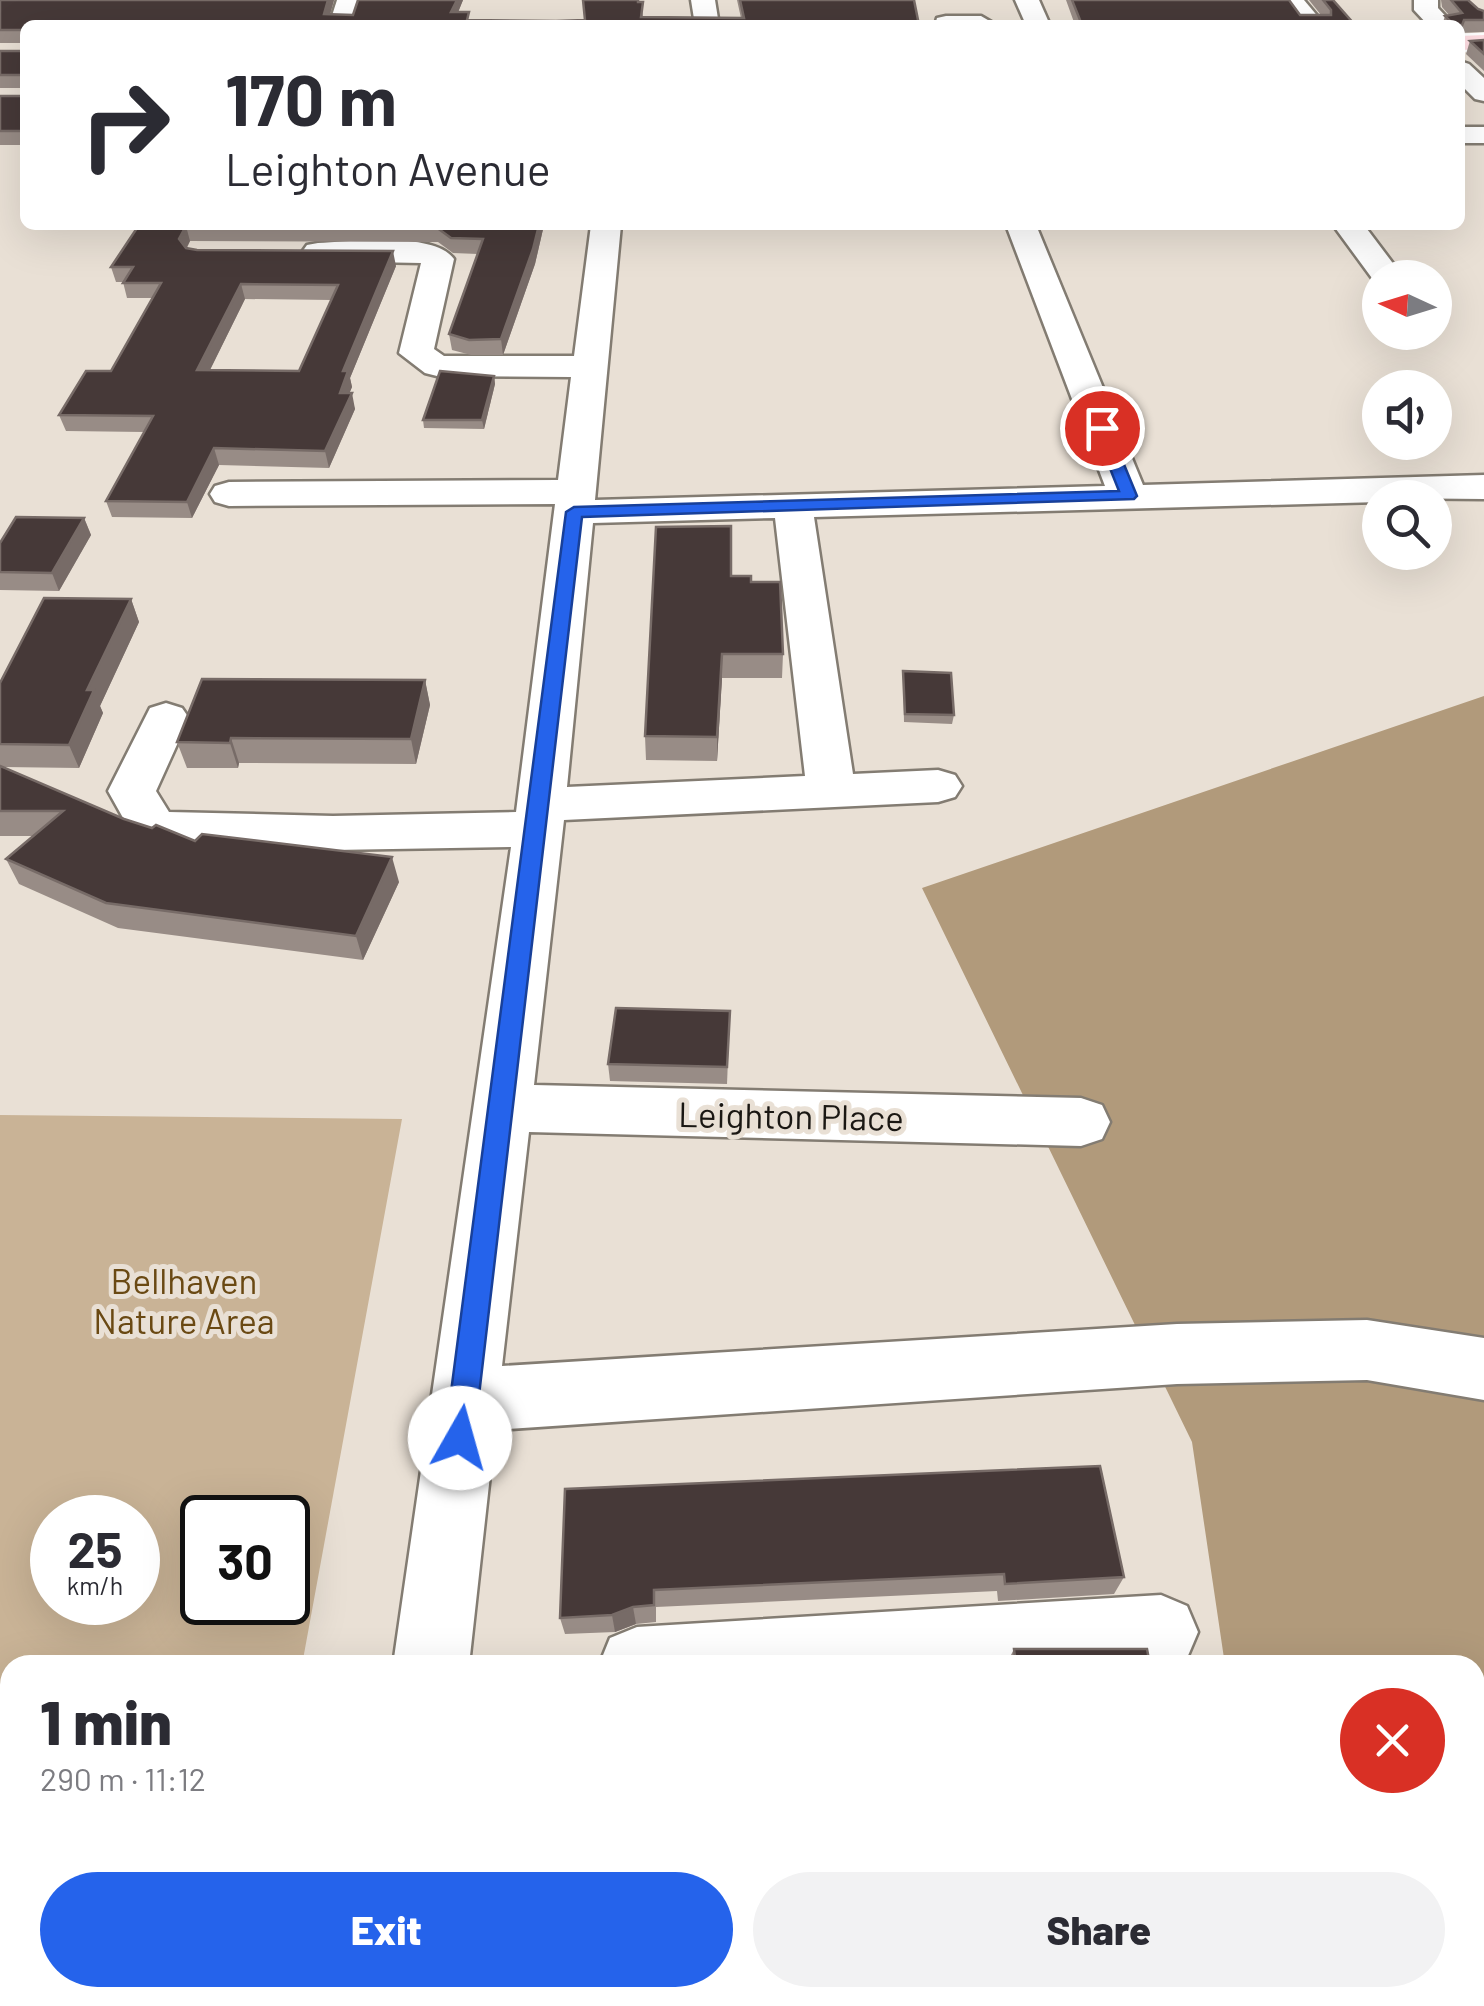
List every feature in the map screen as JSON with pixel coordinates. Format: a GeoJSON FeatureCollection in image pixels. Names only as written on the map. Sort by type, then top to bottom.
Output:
{"type":"FeatureCollection","features":[{"type":"Feature","properties":{"kind":"street"},"geometry":{"type":"LineString","coordinates":[[1290,0],[1308,20]]}},
{"type":"Feature","properties":{"kind":"street"},"geometry":{"type":"LineString","coordinates":[[943,16],[978,16]]}},
{"type":"Feature","properties":{"kind":"street"},"geometry":{"type":"LineString","coordinates":[[1465,74],[1484,93]]}},
{"type":"Feature","properties":{"kind":"street"},"geometry":{"type":"LineString","coordinates":[[431,1655],[539,817],[605,230]]}},
{"type":"Feature","properties":{"kind":"street"},"geometry":{"type":"LineString","coordinates":[[1024,230],[1128,496]]}},
{"type":"Feature","properties":{"kind":"street"},"geometry":{"type":"LineString","coordinates":[[1352,230],[1374,260]]}},
{"type":"Feature","properties":{"kind":"street"},"geometry":{"type":"LineString","coordinates":[[280,253],[419,251],[438,258],[416,353],[437,366],[590,367]]}},
{"type":"Feature","properties":{"kind":"street"},"geometry":{"type":"LineString","coordinates":[[229,494],[793,506],[1484,487]]}},
{"type":"Feature","properties":{"kind":"street"},"geometry":{"type":"LineString","coordinates":[[793,506],[831,791]]}},
{"type":"Feature","properties":{"kind":"street"},"geometry":{"type":"LineString","coordinates":[[166,718],[132,791],[154,829],[332,833],[831,791],[938,786]]}},
{"type":"Feature","properties":{"kind":"street","name":"Leighton Place"},"geometry":{"type":"LineString","coordinates":[[502,1108],[1080,1122]]}},
{"type":"Feature","properties":{"kind":"street"},"geometry":{"type":"LineString","coordinates":[[464,1400],[1177,1354],[1367,1350],[1484,1369]]}},
{"type":"Feature","properties":{"kind":"street"},"geometry":{"type":"LineString","coordinates":[[886,1655],[1161,1632]]}},
{"type":"Feature","properties":{"kind":"green space","name":"Bellhaven Nature Area"},"geometry":{"type":"Polygon","coordinates":[[[0,1115],[402,1119],[310,1621],[310,1495],[180,1495],[180,1625],[309,1625],[304,1655],[0,1655],[0,1115]]]}},
{"type":"Feature","properties":{"kind":"shaded area"},"geometry":{"type":"Polygon","coordinates":[[[1484,696],[1484,1655],[1224,1655],[1192,1442],[922,888],[1484,696]]]}},
{"type":"Feature","properties":{"kind":"building"},"geometry":{"type":"Polygon","coordinates":[[[0,0],[328,0],[324,14],[353,15],[358,0],[457,0],[451,12],[469,12],[467,20],[20,20],[20,30],[0,30],[0,0]]]}},
{"type":"Feature","properties":{"kind":"building"},"geometry":{"type":"Polygon","coordinates":[[[583,0],[638,0],[643,2],[641,17],[744,18],[740,0],[914,0],[918,20],[585,20],[583,0]]]}},
{"type":"Feature","properties":{"kind":"building"},"geometry":{"type":"Polygon","coordinates":[[[1072,0],[1289,0],[1300,15],[1331,15],[1323,0],[1333,0],[1351,20],[1080,20],[1072,0]]]}},
{"type":"Feature","properties":{"kind":"building"},"geometry":{"type":"Polygon","coordinates":[[[1451,0],[1468,0],[1484,11],[1484,20],[1449,20],[1445,16],[1462,13],[1451,0]]]}},
{"type":"Feature","properties":{"kind":"building"},"geometry":{"type":"Polygon","coordinates":[[[1484,40],[1484,54],[1470,41],[1484,40]]]}},
{"type":"Feature","properties":{"kind":"building"},"geometry":{"type":"Polygon","coordinates":[[[0,51],[20,51],[20,75],[0,75],[0,51]]]}},
{"type":"Feature","properties":{"kind":"building"},"geometry":{"type":"Polygon","coordinates":[[[0,96],[20,96],[20,131],[0,131],[0,96]]]}},
{"type":"Feature","properties":{"kind":"building"},"geometry":{"type":"Polygon","coordinates":[[[136,230],[184,230],[179,239],[186,248],[197,250],[393,251],[343,371],[348,371],[340,393],[352,393],[325,451],[214,448],[187,502],[106,501],[153,416],[59,415],[86,371],[111,371],[161,283],[123,283],[133,267],[111,267],[136,230]],[[241,284],[197,370],[299,371],[338,285],[241,284]]]}},
{"type":"Feature","properties":{"kind":"building"},"geometry":{"type":"Polygon","coordinates":[[[440,230],[538,230],[501,339],[469,340],[449,334],[483,239],[451,238],[440,230]]]}},
{"type":"Feature","properties":{"kind":"building"},"geometry":{"type":"Polygon","coordinates":[[[440,371],[494,376],[482,420],[423,420],[440,371]]]}},
{"type":"Feature","properties":{"kind":"building"},"geometry":{"type":"Polygon","coordinates":[[[16,517],[84,518],[52,573],[0,572],[0,543],[16,517]]]}},
{"type":"Feature","properties":{"kind":"building"},"geometry":{"type":"Polygon","coordinates":[[[731,526],[731,576],[751,576],[751,582],[780,582],[783,654],[722,654],[717,737],[645,736],[656,527],[731,526]]]}},
{"type":"Feature","properties":{"kind":"building"},"geometry":{"type":"Polygon","coordinates":[[[44,598],[131,599],[87,690],[94,690],[69,745],[0,744],[0,683],[44,598]]]}},
{"type":"Feature","properties":{"kind":"building"},"geometry":{"type":"Polygon","coordinates":[[[903,671],[951,673],[954,715],[905,714],[903,671]]]}},
{"type":"Feature","properties":{"kind":"building"},"geometry":{"type":"Polygon","coordinates":[[[202,679],[425,680],[411,739],[231,738],[230,743],[177,742],[202,679]]]}},
{"type":"Feature","properties":{"kind":"building"},"geometry":{"type":"Polygon","coordinates":[[[0,766],[124,819],[152,828],[156,825],[195,841],[202,834],[392,857],[356,936],[106,903],[6,859],[63,811],[0,811],[0,766]]]}},
{"type":"Feature","properties":{"kind":"building"},"geometry":{"type":"Polygon","coordinates":[[[616,1008],[730,1011],[727,1067],[608,1064],[616,1008]]]}},
{"type":"Feature","properties":{"kind":"building"},"geometry":{"type":"Polygon","coordinates":[[[1100,1466],[1124,1577],[1005,1584],[1004,1574],[654,1590],[654,1605],[612,1615],[560,1618],[565,1489],[1100,1466]]]}},
{"type":"Feature","properties":{"kind":"building"},"geometry":{"type":"Polygon","coordinates":[[[1014,1649],[1147,1649],[1148,1655],[1015,1655],[1014,1649]]]}},
{"type":"Feature","properties":{"kind":"route"},"geometry":{"type":"LineString","coordinates":[[460,1438],[574,512],[1128,496],[1102,428]]}}]}
